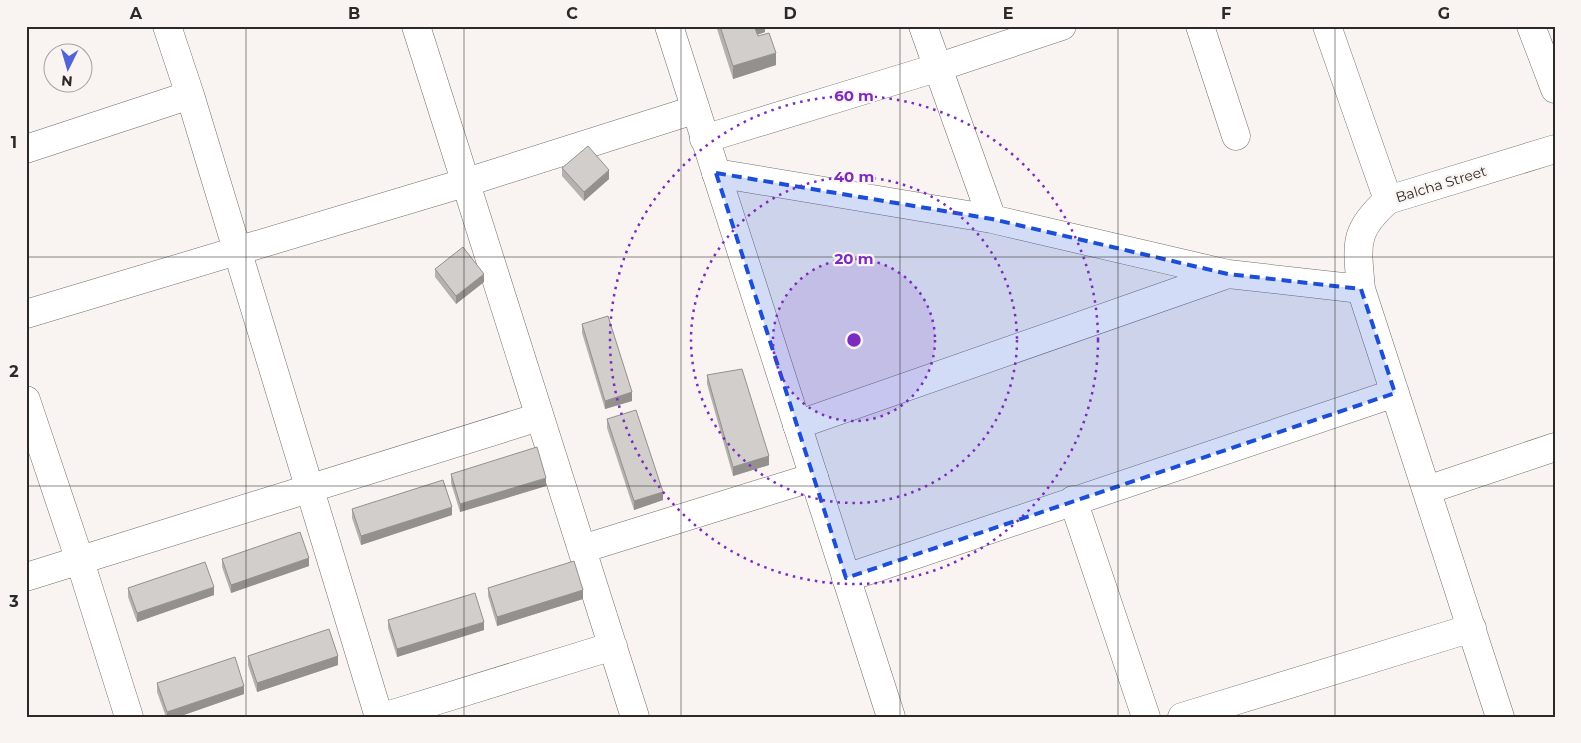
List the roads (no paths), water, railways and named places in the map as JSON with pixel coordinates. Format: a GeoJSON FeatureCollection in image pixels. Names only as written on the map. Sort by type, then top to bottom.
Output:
{"type":"FeatureCollection","features":[{"type":"Feature","properties":{"kind":"street"},"geometry":{"type":"LineString","coordinates":[[167,26],[190,95],[380,717]]}},
{"type":"Feature","properties":{"kind":"street"},"geometry":{"type":"LineString","coordinates":[[416,26],[464,183],[635,717]]}},
{"type":"Feature","properties":{"kind":"street"},"geometry":{"type":"LineString","coordinates":[[669,26],[694,110],[716,172],[891,717]]}},
{"type":"Feature","properties":{"kind":"street"},"geometry":{"type":"LineString","coordinates":[[922,26],[992,219]]}},
{"type":"Feature","properties":{"kind":"street"},"geometry":{"type":"LineString","coordinates":[[704,139],[936,68],[1062,26]]}},
{"type":"Feature","properties":{"kind":"street"},"geometry":{"type":"LineString","coordinates":[[1200,26],[1236,136]]}},
{"type":"Feature","properties":{"kind":"street","name":"Balcha Street"},"geometry":{"type":"LineString","coordinates":[[1327,26],[1388,200],[1555,149]]}},
{"type":"Feature","properties":{"kind":"street"},"geometry":{"type":"LineString","coordinates":[[1531,26],[1555,89]]}},
{"type":"Feature","properties":{"kind":"street"},"geometry":{"type":"LineString","coordinates":[[26,149],[190,95]]}},
{"type":"Feature","properties":{"kind":"street"},"geometry":{"type":"LineString","coordinates":[[26,314],[237,249],[464,183],[694,110]]}},
{"type":"Feature","properties":{"kind":"street"},"geometry":{"type":"LineString","coordinates":[[716,172],[992,219],[1228,274],[1361,289]]}},
{"type":"Feature","properties":{"kind":"street"},"geometry":{"type":"LineString","coordinates":[[1388,200],[1369,217],[1360,235],[1358,255],[1361,289],[1500,717]]}},
{"type":"Feature","properties":{"kind":"street"},"geometry":{"type":"LineString","coordinates":[[797,424],[1228,274]]}},
{"type":"Feature","properties":{"kind":"street"},"geometry":{"type":"LineString","coordinates":[[846,578],[1395,393]]}},
{"type":"Feature","properties":{"kind":"street"},"geometry":{"type":"LineString","coordinates":[[26,400],[80,561],[129,717]]}},
{"type":"Feature","properties":{"kind":"street"},"geometry":{"type":"LineString","coordinates":[[26,577],[539,417]]}},
{"type":"Feature","properties":{"kind":"street"},"geometry":{"type":"LineString","coordinates":[[1427,490],[1555,447]]}},
{"type":"Feature","properties":{"kind":"street"},"geometry":{"type":"LineString","coordinates":[[582,549],[814,477]]}},
{"type":"Feature","properties":{"kind":"street"},"geometry":{"type":"LineString","coordinates":[[1073,500],[1146,717]]}},
{"type":"Feature","properties":{"kind":"street"},"geometry":{"type":"LineString","coordinates":[[1182,717],[1472,628]]}},
{"type":"Feature","properties":{"kind":"street"},"geometry":{"type":"LineString","coordinates":[[383,717],[612,646]]}}]}
